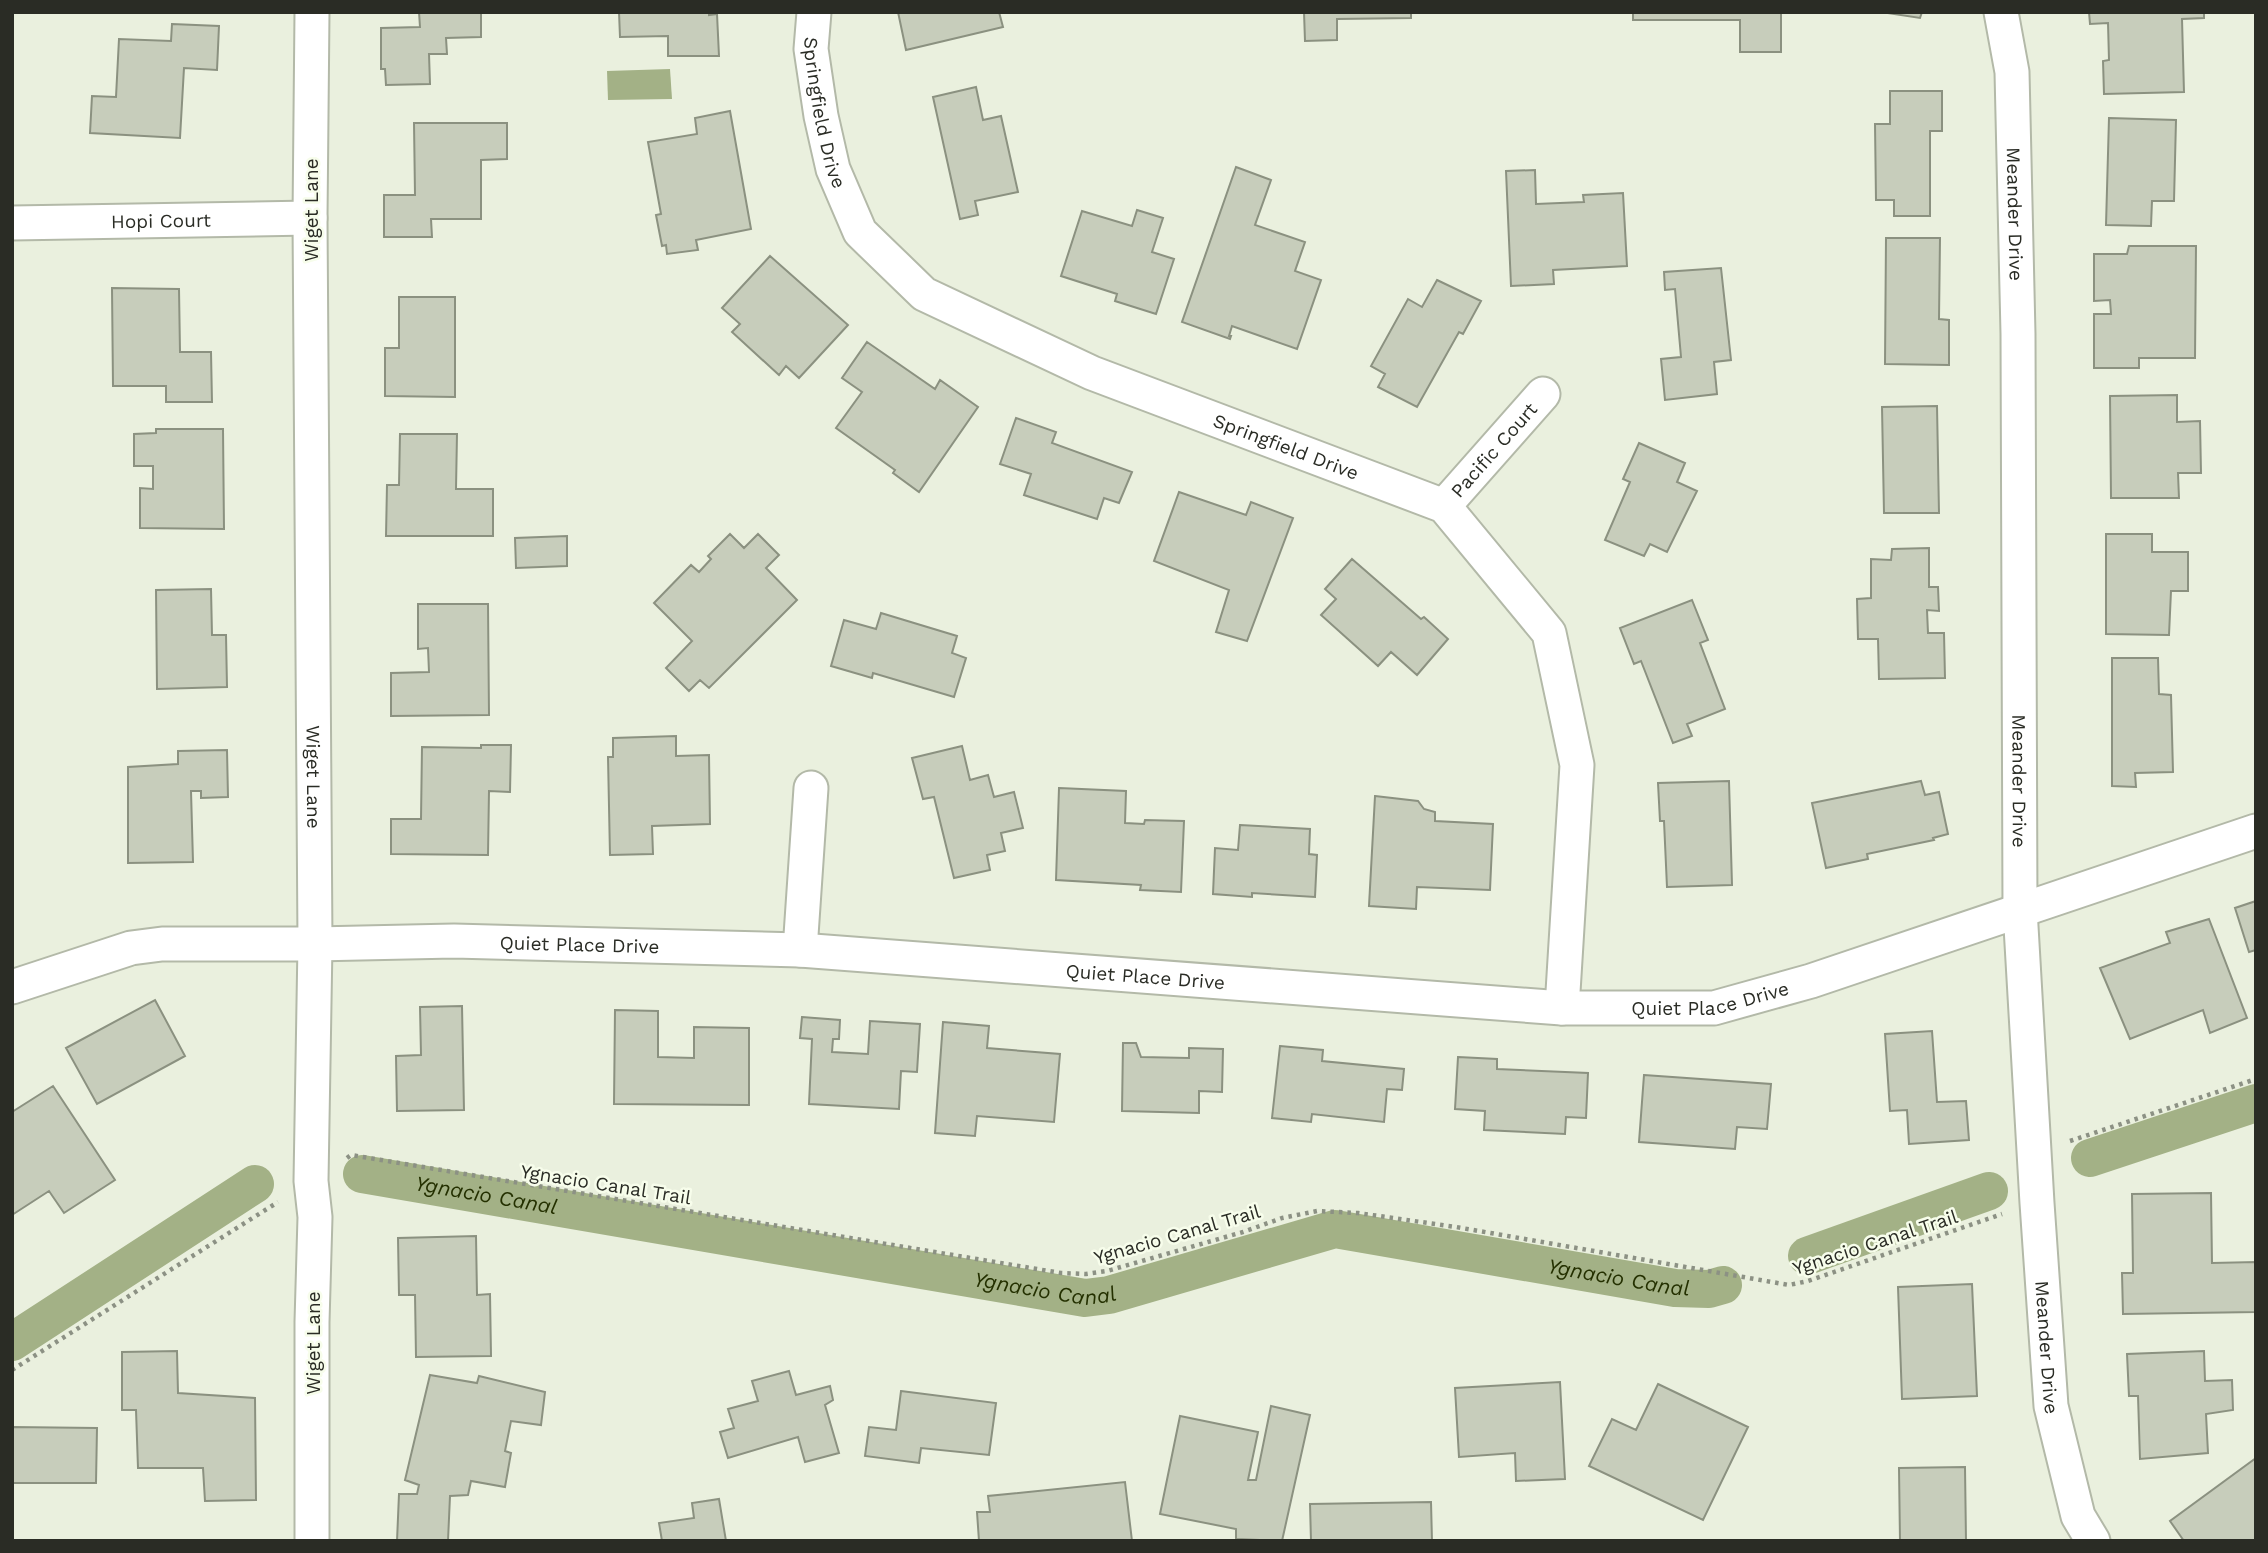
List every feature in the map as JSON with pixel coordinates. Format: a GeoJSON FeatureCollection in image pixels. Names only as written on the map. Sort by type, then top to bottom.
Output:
{"type":"FeatureCollection","features":[{"type":"Feature","properties":{"kind":"street","name":"Wiget Lane"},"geometry":{"type":"LineString","coordinates":[[312,12],[310,218],[315,944],[311,1181],[315,1217],[312,1322],[313,1541]]}},
{"type":"Feature","properties":{"kind":"street","name":"Springfield Drive"},"geometry":{"type":"LineString","coordinates":[[814,12],[811,49],[821,116],[833,169],[860,232],[924,294],[1092,373],[1444,506],[1549,633],[1577,765],[1562,1008]]}},
{"type":"Feature","properties":{"kind":"street","name":"Meander Drive"},"geometry":{"type":"LineString","coordinates":[[2001,12],[2012,72],[2018,334],[2020,909],[2037,1203],[2051,1406],[2078,1516],[2093,1541]]}},
{"type":"Feature","properties":{"kind":"street","name":"Hopi Court"},"geometry":{"type":"LineString","coordinates":[[12,223],[310,218]]}},
{"type":"Feature","properties":{"kind":"street","name":"Pacific Court"},"geometry":{"type":"LineString","coordinates":[[1444,506],[1543,394]]}},
{"type":"Feature","properties":{"kind":"street"},"geometry":{"type":"LineString","coordinates":[[800,950],[811,788]]}},
{"type":"Feature","properties":{"kind":"street","name":"Quiet Place Drive"},"geometry":{"type":"LineString","coordinates":[[12,987],[131,948],[162,944],[454,941],[800,950],[1562,1008],[1714,1008],[1811,981],[2256,831]]}},
{"type":"Feature","properties":{"kind":"path"},"geometry":{"type":"LineString","coordinates":[[2069,1153],[2069,1141],[2256,1079]]}},
{"type":"Feature","properties":{"kind":"path","name":"Ygnacio Canal Trail"},"geometry":{"type":"LineString","coordinates":[[12,1370],[351,1156],[1061,1273],[1086,1274],[1107,1271],[1282,1218],[1317,1211],[1358,1213],[1457,1227],[1789,1285],[1808,1281],[2037,1203]]}},
{"type":"Feature","properties":{"kind":"shaded area"},"geometry":{"type":"Polygon","coordinates":[[[670,69],[672,99],[608,100],[607,71],[670,69]]]}},
{"type":"Feature","properties":{"kind":"building"},"geometry":{"type":"Polygon","coordinates":[[[419,12],[481,12],[481,37],[446,38],[447,54],[429,54],[430,84],[386,85],[385,69],[381,69],[381,28],[420,27],[419,12]]]}},
{"type":"Feature","properties":{"kind":"building"},"geometry":{"type":"Polygon","coordinates":[[[619,12],[717,14],[719,56],[668,56],[668,36],[620,37],[619,12]]]}},
{"type":"Feature","properties":{"kind":"building"},"geometry":{"type":"Polygon","coordinates":[[[898,12],[999,12],[1003,27],[906,50],[898,12]]]}},
{"type":"Feature","properties":{"kind":"building"},"geometry":{"type":"Polygon","coordinates":[[[1304,12],[1411,12],[1411,18],[1337,19],[1337,40],[1305,41],[1304,12]]]}},
{"type":"Feature","properties":{"kind":"building"},"geometry":{"type":"Polygon","coordinates":[[[1633,12],[1781,12],[1781,52],[1740,52],[1740,20],[1633,20],[1633,12]]]}},
{"type":"Feature","properties":{"kind":"building"},"geometry":{"type":"Polygon","coordinates":[[[1881,12],[1922,12],[1920,18],[1881,12]]]}},
{"type":"Feature","properties":{"kind":"building"},"geometry":{"type":"Polygon","coordinates":[[[2089,12],[2204,12],[2204,18],[2182,19],[2184,92],[2104,94],[2103,61],[2109,60],[2108,23],[2090,24],[2089,12]]]}},
{"type":"Feature","properties":{"kind":"building"},"geometry":{"type":"Polygon","coordinates":[[[172,24],[219,26],[217,70],[184,68],[180,138],[90,133],[92,96],[116,97],[119,39],[171,41],[172,24]]]}},
{"type":"Feature","properties":{"kind":"building"},"geometry":{"type":"Polygon","coordinates":[[[976,87],[983,120],[1001,116],[1018,192],[975,201],[978,215],[960,219],[933,97],[976,87]]]}},
{"type":"Feature","properties":{"kind":"building"},"geometry":{"type":"Polygon","coordinates":[[[1890,91],[1942,91],[1942,131],[1930,131],[1930,216],[1894,216],[1894,200],[1876,200],[1875,124],[1890,124],[1890,91]]]}},
{"type":"Feature","properties":{"kind":"building"},"geometry":{"type":"Polygon","coordinates":[[[730,111],[751,229],[696,240],[698,250],[667,254],[666,245],[662,246],[656,215],[661,214],[648,142],[697,134],[695,118],[730,111]]]}},
{"type":"Feature","properties":{"kind":"building"},"geometry":{"type":"Polygon","coordinates":[[[2109,118],[2176,120],[2174,201],[2152,201],[2151,226],[2106,225],[2109,118]]]}},
{"type":"Feature","properties":{"kind":"building"},"geometry":{"type":"Polygon","coordinates":[[[414,123],[507,123],[507,159],[481,160],[481,219],[431,219],[432,237],[384,237],[384,195],[415,195],[414,123]]]}},
{"type":"Feature","properties":{"kind":"building"},"geometry":{"type":"Polygon","coordinates":[[[1236,167],[1271,180],[1255,225],[1305,242],[1295,271],[1321,280],[1297,349],[1232,326],[1230,339],[1182,322],[1236,167]]]}},
{"type":"Feature","properties":{"kind":"building"},"geometry":{"type":"Polygon","coordinates":[[[1535,170],[1536,204],[1584,202],[1583,195],[1623,193],[1627,266],[1553,270],[1554,284],[1511,286],[1506,171],[1535,170]]]}},
{"type":"Feature","properties":{"kind":"building"},"geometry":{"type":"Polygon","coordinates":[[[1137,210],[1163,218],[1152,252],[1174,259],[1156,314],[1115,301],[1117,294],[1061,276],[1082,211],[1132,226],[1137,210]]]}},
{"type":"Feature","properties":{"kind":"building"},"geometry":{"type":"Polygon","coordinates":[[[1886,238],[1940,238],[1939,319],[1949,320],[1949,365],[1885,364],[1886,238]]]}},
{"type":"Feature","properties":{"kind":"building"},"geometry":{"type":"Polygon","coordinates":[[[2129,246],[2196,246],[2195,358],[2139,358],[2139,368],[2094,368],[2094,314],[2111,314],[2110,300],[2094,301],[2094,254],[2127,254],[2129,246]]]}},
{"type":"Feature","properties":{"kind":"building"},"geometry":{"type":"Polygon","coordinates":[[[770,256],[848,325],[799,378],[786,366],[779,375],[732,332],[740,324],[722,308],[770,256]]]}},
{"type":"Feature","properties":{"kind":"building"},"geometry":{"type":"Polygon","coordinates":[[[1721,268],[1731,360],[1714,362],[1717,394],[1665,400],[1661,359],[1681,357],[1675,289],[1665,290],[1664,272],[1721,268]]]}},
{"type":"Feature","properties":{"kind":"building"},"geometry":{"type":"Polygon","coordinates":[[[1437,280],[1481,301],[1463,334],[1459,332],[1417,407],[1378,387],[1385,374],[1371,366],[1408,299],[1422,307],[1437,280]]]}},
{"type":"Feature","properties":{"kind":"building"},"geometry":{"type":"Polygon","coordinates":[[[112,288],[179,289],[180,352],[211,352],[212,402],[166,402],[166,386],[113,386],[112,288]]]}},
{"type":"Feature","properties":{"kind":"building"},"geometry":{"type":"Polygon","coordinates":[[[399,297],[455,297],[455,397],[385,396],[385,348],[399,348],[399,297]]]}},
{"type":"Feature","properties":{"kind":"building"},"geometry":{"type":"Polygon","coordinates":[[[867,342],[935,389],[940,380],[978,407],[919,492],[893,473],[895,470],[836,428],[862,392],[842,378],[867,342]]]}},
{"type":"Feature","properties":{"kind":"building"},"geometry":{"type":"Polygon","coordinates":[[[2177,395],[2177,422],[2200,421],[2201,473],[2178,473],[2179,498],[2111,498],[2110,396],[2177,395]]]}},
{"type":"Feature","properties":{"kind":"building"},"geometry":{"type":"Polygon","coordinates":[[[1937,406],[1939,513],[1884,513],[1882,407],[1937,406]]]}},
{"type":"Feature","properties":{"kind":"building"},"geometry":{"type":"Polygon","coordinates":[[[1016,418],[1056,432],[1052,443],[1132,472],[1119,503],[1104,498],[1097,519],[1024,495],[1031,474],[1000,464],[1016,418]]]}},
{"type":"Feature","properties":{"kind":"building"},"geometry":{"type":"Polygon","coordinates":[[[156,429],[223,429],[224,529],[140,528],[140,488],[153,489],[153,466],[134,466],[134,434],[156,433],[156,429]]]}},
{"type":"Feature","properties":{"kind":"building"},"geometry":{"type":"Polygon","coordinates":[[[400,434],[457,434],[456,489],[493,489],[493,536],[386,536],[387,485],[399,485],[400,434]]]}},
{"type":"Feature","properties":{"kind":"building"},"geometry":{"type":"Polygon","coordinates":[[[1639,443],[1685,463],[1677,482],[1697,491],[1667,552],[1650,544],[1644,556],[1605,540],[1630,482],[1623,479],[1639,443]]]}},
{"type":"Feature","properties":{"kind":"building"},"geometry":{"type":"Polygon","coordinates":[[[1179,492],[1246,515],[1251,502],[1293,518],[1247,641],[1216,632],[1229,590],[1154,561],[1179,492]]]}},
{"type":"Feature","properties":{"kind":"building"},"geometry":{"type":"Polygon","coordinates":[[[730,534],[744,548],[758,534],[779,555],[766,568],[797,600],[709,688],[700,680],[689,691],[666,668],[692,641],[654,603],[691,565],[699,572],[711,559],[708,556],[730,534]]]}},
{"type":"Feature","properties":{"kind":"building"},"geometry":{"type":"Polygon","coordinates":[[[2106,534],[2152,534],[2152,552],[2188,552],[2188,591],[2171,591],[2169,635],[2106,634],[2106,534]]]}},
{"type":"Feature","properties":{"kind":"building"},"geometry":{"type":"Polygon","coordinates":[[[567,536],[567,566],[516,568],[515,538],[567,536]]]}},
{"type":"Feature","properties":{"kind":"building"},"geometry":{"type":"Polygon","coordinates":[[[1929,548],[1929,587],[1938,587],[1939,611],[1927,610],[1928,633],[1944,633],[1945,678],[1879,679],[1878,639],[1858,639],[1857,599],[1871,598],[1871,559],[1891,560],[1892,549],[1929,548]]]}},
{"type":"Feature","properties":{"kind":"building"},"geometry":{"type":"Polygon","coordinates":[[[1352,559],[1448,639],[1417,675],[1391,652],[1378,666],[1321,615],[1336,599],[1325,589],[1352,559]]]}},
{"type":"Feature","properties":{"kind":"building"},"geometry":{"type":"Polygon","coordinates":[[[211,589],[212,635],[226,635],[227,687],[157,689],[156,590],[211,589]]]}},
{"type":"Feature","properties":{"kind":"building"},"geometry":{"type":"Polygon","coordinates":[[[1692,600],[1708,640],[1700,643],[1725,709],[1687,724],[1692,736],[1673,743],[1641,661],[1634,664],[1620,628],[1692,600]]]}},
{"type":"Feature","properties":{"kind":"building"},"geometry":{"type":"Polygon","coordinates":[[[418,604],[488,604],[489,715],[391,716],[391,673],[429,672],[428,648],[418,649],[418,604]]]}},
{"type":"Feature","properties":{"kind":"building"},"geometry":{"type":"Polygon","coordinates":[[[881,613],[957,636],[952,653],[966,658],[954,697],[873,673],[872,678],[831,666],[844,620],[876,629],[881,613]]]}},
{"type":"Feature","properties":{"kind":"building"},"geometry":{"type":"Polygon","coordinates":[[[2112,658],[2158,658],[2159,694],[2171,695],[2173,772],[2135,773],[2136,787],[2112,786],[2112,658]]]}},
{"type":"Feature","properties":{"kind":"building"},"geometry":{"type":"Polygon","coordinates":[[[676,736],[676,756],[709,755],[710,824],[652,826],[653,854],[610,855],[608,757],[613,757],[613,738],[676,736]]]}},
{"type":"Feature","properties":{"kind":"building"},"geometry":{"type":"Polygon","coordinates":[[[481,745],[511,745],[510,792],[489,791],[488,855],[391,854],[391,819],[421,819],[422,747],[481,748],[481,745]]]}},
{"type":"Feature","properties":{"kind":"building"},"geometry":{"type":"Polygon","coordinates":[[[962,746],[970,780],[988,775],[994,797],[1014,792],[1023,828],[1001,833],[1005,851],[987,855],[990,870],[954,878],[934,797],[923,799],[912,758],[962,746]]]}},
{"type":"Feature","properties":{"kind":"building"},"geometry":{"type":"Polygon","coordinates":[[[227,750],[228,797],[201,798],[201,791],[191,791],[193,862],[128,863],[128,767],[178,764],[178,751],[227,750]]]}},
{"type":"Feature","properties":{"kind":"building"},"geometry":{"type":"Polygon","coordinates":[[[1729,781],[1732,885],[1667,887],[1664,821],[1660,821],[1658,783],[1729,781]]]}},
{"type":"Feature","properties":{"kind":"building"},"geometry":{"type":"Polygon","coordinates":[[[1921,781],[1925,795],[1939,792],[1948,834],[1933,838],[1934,840],[1867,854],[1868,859],[1826,868],[1812,803],[1921,781]]]}},
{"type":"Feature","properties":{"kind":"building"},"geometry":{"type":"Polygon","coordinates":[[[1059,788],[1126,791],[1125,823],[1144,824],[1145,820],[1184,821],[1181,892],[1140,890],[1141,885],[1056,880],[1059,788]]]}},
{"type":"Feature","properties":{"kind":"building"},"geometry":{"type":"Polygon","coordinates":[[[1375,796],[1418,801],[1424,809],[1435,812],[1435,821],[1493,824],[1490,890],[1417,887],[1416,909],[1369,906],[1375,796]]]}},
{"type":"Feature","properties":{"kind":"building"},"geometry":{"type":"Polygon","coordinates":[[[1240,825],[1310,829],[1309,854],[1317,855],[1315,897],[1252,893],[1252,897],[1213,894],[1215,848],[1238,850],[1240,825]]]}},
{"type":"Feature","properties":{"kind":"building"},"geometry":{"type":"Polygon","coordinates":[[[2256,901],[2256,950],[2249,952],[2235,908],[2256,901]]]}},
{"type":"Feature","properties":{"kind":"building"},"geometry":{"type":"Polygon","coordinates":[[[2209,919],[2247,1018],[2210,1033],[2203,1010],[2130,1039],[2100,968],[2170,943],[2166,932],[2209,919]]]}},
{"type":"Feature","properties":{"kind":"building"},"geometry":{"type":"Polygon","coordinates":[[[155,1000],[185,1056],[97,1104],[66,1048],[155,1000]]]}},
{"type":"Feature","properties":{"kind":"building"},"geometry":{"type":"Polygon","coordinates":[[[462,1006],[464,1110],[397,1111],[396,1056],[421,1055],[420,1007],[462,1006]]]}},
{"type":"Feature","properties":{"kind":"building"},"geometry":{"type":"Polygon","coordinates":[[[615,1010],[658,1011],[658,1057],[694,1058],[694,1027],[749,1028],[749,1105],[614,1104],[615,1010]]]}},
{"type":"Feature","properties":{"kind":"building"},"geometry":{"type":"Polygon","coordinates":[[[802,1017],[840,1020],[839,1039],[833,1039],[832,1052],[868,1054],[870,1021],[920,1024],[917,1072],[901,1071],[899,1109],[809,1104],[812,1039],[800,1038],[802,1017]]]}},
{"type":"Feature","properties":{"kind":"building"},"geometry":{"type":"Polygon","coordinates":[[[943,1022],[989,1026],[987,1048],[1060,1054],[1054,1122],[977,1116],[975,1136],[935,1133],[943,1022]]]}},
{"type":"Feature","properties":{"kind":"building"},"geometry":{"type":"Polygon","coordinates":[[[1932,1031],[1937,1102],[1966,1101],[1969,1140],[1909,1144],[1907,1110],[1890,1111],[1885,1034],[1932,1031]]]}},
{"type":"Feature","properties":{"kind":"building"},"geometry":{"type":"Polygon","coordinates":[[[1123,1043],[1136,1043],[1141,1057],[1189,1058],[1189,1048],[1223,1049],[1222,1092],[1199,1091],[1199,1113],[1122,1111],[1123,1043]]]}},
{"type":"Feature","properties":{"kind":"building"},"geometry":{"type":"Polygon","coordinates":[[[1280,1046],[1323,1050],[1322,1061],[1404,1069],[1402,1090],[1387,1089],[1384,1122],[1312,1114],[1311,1122],[1272,1118],[1280,1046]]]}},
{"type":"Feature","properties":{"kind":"building"},"geometry":{"type":"Polygon","coordinates":[[[1458,1057],[1497,1059],[1497,1069],[1588,1073],[1586,1118],[1566,1117],[1565,1134],[1484,1130],[1485,1111],[1455,1109],[1458,1057]]]}},
{"type":"Feature","properties":{"kind":"building"},"geometry":{"type":"Polygon","coordinates":[[[1644,1075],[1771,1084],[1767,1129],[1737,1127],[1735,1149],[1639,1142],[1644,1075]]]}},
{"type":"Feature","properties":{"kind":"building"},"geometry":{"type":"Polygon","coordinates":[[[53,1086],[115,1180],[64,1213],[49,1191],[12,1215],[12,1112],[53,1086]]]}},
{"type":"Feature","properties":{"kind":"building"},"geometry":{"type":"Polygon","coordinates":[[[2211,1193],[2212,1263],[2256,1262],[2256,1312],[2123,1314],[2122,1273],[2133,1273],[2132,1194],[2211,1193]]]}},
{"type":"Feature","properties":{"kind":"building"},"geometry":{"type":"Polygon","coordinates":[[[476,1236],[477,1295],[490,1294],[491,1356],[416,1357],[415,1295],[399,1295],[398,1238],[476,1236]]]}},
{"type":"Feature","properties":{"kind":"building"},"geometry":{"type":"Polygon","coordinates":[[[1972,1284],[1977,1396],[1902,1399],[1898,1287],[1972,1284]]]}},
{"type":"Feature","properties":{"kind":"building"},"geometry":{"type":"Polygon","coordinates":[[[177,1351],[178,1393],[255,1398],[256,1500],[205,1501],[203,1468],[138,1468],[136,1410],[122,1410],[122,1352],[177,1351]]]}},
{"type":"Feature","properties":{"kind":"building"},"geometry":{"type":"Polygon","coordinates":[[[2204,1351],[2205,1381],[2232,1380],[2233,1410],[2206,1414],[2208,1453],[2140,1459],[2138,1396],[2129,1396],[2127,1354],[2204,1351]]]}},
{"type":"Feature","properties":{"kind":"building"},"geometry":{"type":"Polygon","coordinates":[[[789,1371],[796,1395],[830,1386],[833,1400],[825,1405],[839,1453],[805,1462],[798,1437],[728,1458],[720,1432],[734,1428],[728,1409],[758,1401],[752,1381],[789,1371]]]}},
{"type":"Feature","properties":{"kind":"building"},"geometry":{"type":"Polygon","coordinates":[[[430,1375],[477,1383],[479,1376],[545,1392],[541,1425],[511,1421],[505,1451],[511,1453],[505,1487],[471,1481],[468,1495],[450,1496],[448,1541],[397,1541],[399,1494],[417,1494],[419,1485],[405,1480],[430,1375]]]}},
{"type":"Feature","properties":{"kind":"building"},"geometry":{"type":"Polygon","coordinates":[[[1560,1382],[1565,1479],[1516,1481],[1515,1453],[1459,1457],[1455,1388],[1560,1382]]]}},
{"type":"Feature","properties":{"kind":"building"},"geometry":{"type":"Polygon","coordinates":[[[1658,1384],[1748,1427],[1703,1520],[1589,1466],[1612,1419],[1636,1430],[1658,1384]]]}},
{"type":"Feature","properties":{"kind":"building"},"geometry":{"type":"Polygon","coordinates":[[[901,1391],[996,1403],[989,1455],[921,1448],[919,1463],[865,1456],[869,1427],[896,1430],[901,1391]]]}},
{"type":"Feature","properties":{"kind":"building"},"geometry":{"type":"Polygon","coordinates":[[[1271,1406],[1310,1415],[1282,1541],[1236,1539],[1236,1529],[1160,1514],[1180,1416],[1258,1432],[1248,1480],[1256,1480],[1271,1406]]]}},
{"type":"Feature","properties":{"kind":"building"},"geometry":{"type":"Polygon","coordinates":[[[12,1427],[97,1428],[96,1483],[12,1483],[12,1427]]]}},
{"type":"Feature","properties":{"kind":"building"},"geometry":{"type":"Polygon","coordinates":[[[2256,1458],[2256,1541],[2184,1541],[2170,1521],[2256,1458]]]}},
{"type":"Feature","properties":{"kind":"building"},"geometry":{"type":"Polygon","coordinates":[[[1965,1467],[1966,1541],[1900,1541],[1899,1468],[1965,1467]]]}},
{"type":"Feature","properties":{"kind":"building"},"geometry":{"type":"Polygon","coordinates":[[[1125,1482],[1132,1541],[979,1541],[977,1512],[990,1512],[988,1496],[1125,1482]]]}},
{"type":"Feature","properties":{"kind":"building"},"geometry":{"type":"Polygon","coordinates":[[[719,1499],[726,1541],[662,1541],[659,1523],[694,1518],[692,1503],[719,1499]]]}},
{"type":"Feature","properties":{"kind":"building"},"geometry":{"type":"Polygon","coordinates":[[[1431,1502],[1432,1541],[1311,1541],[1310,1504],[1431,1502]]]}},
{"type":"Feature","properties":{"kind":"waterway","name":"Ygnacio Canal"},"geometry":{"type":"LineString","coordinates":[[2090,1158],[2256,1103]]}},
{"type":"Feature","properties":{"kind":"waterway","name":"Ygnacio Canal"},"geometry":{"type":"LineString","coordinates":[[362,1174],[1085,1298],[1109,1295],[1335,1229],[1675,1288],[1709,1289],[1723,1285]]}},
{"type":"Feature","properties":{"kind":"waterway","name":"Ygnacio Canal"},"geometry":{"type":"LineString","coordinates":[[12,1342],[255,1184]]}},
{"type":"Feature","properties":{"kind":"waterway","name":"Ygnacio Canal"},"geometry":{"type":"LineString","coordinates":[[1807,1256],[1989,1191]]}}]}
